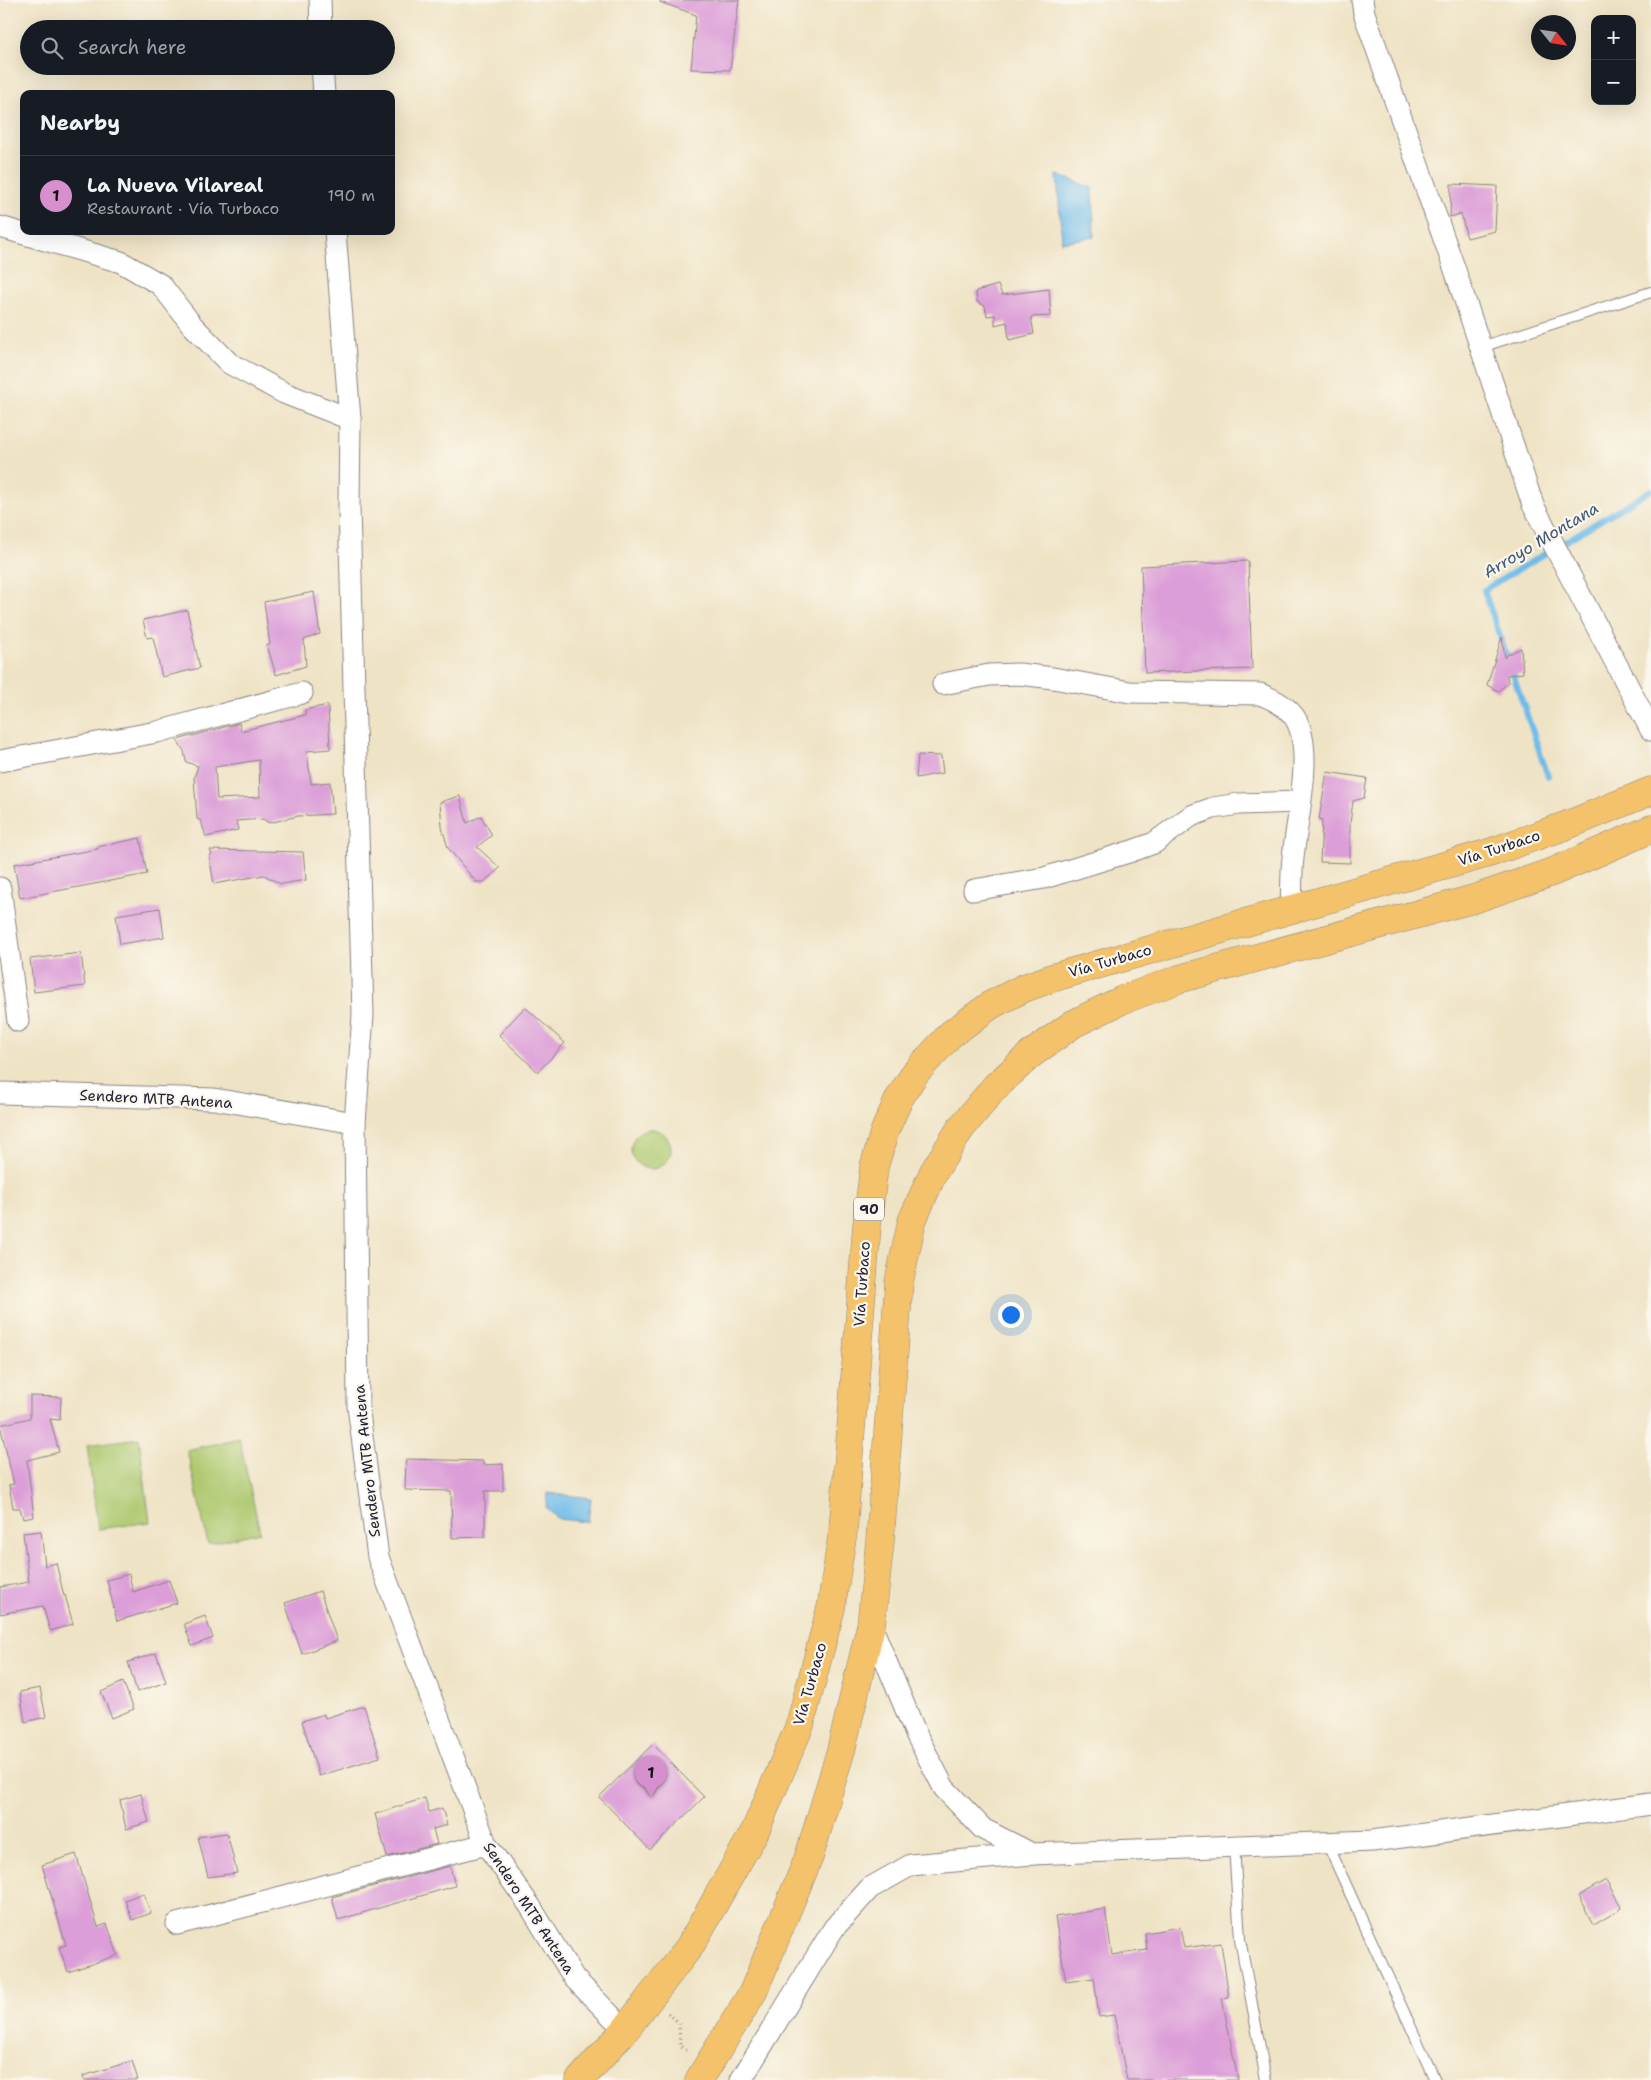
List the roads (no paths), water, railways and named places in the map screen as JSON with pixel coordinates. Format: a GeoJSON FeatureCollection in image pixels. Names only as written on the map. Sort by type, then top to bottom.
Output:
{"type":"FeatureCollection","features":[{"type":"Feature","properties":{"kind":"highway","name":"Vía Turbaco"},"geometry":{"type":"LineString","coordinates":[[580,2080],[625,2030],[695,1937],[756,1831],[800,1725],[831,1608],[844,1531],[866,1225],[874,1166],[885,1130],[899,1099],[915,1073],[951,1034],[991,1005],[1024,988],[1055,977],[1291,908],[1489,854],[1651,791]]}},
{"type":"Feature","properties":{"kind":"highway"},"geometry":{"type":"LineString","coordinates":[[699,2080],[753,1992],[809,1857],[841,1750],[871,1625],[880,1542],[899,1282],[912,1222],[938,1166],[961,1128],[995,1087],[1030,1055],[1073,1024],[1150,989],[1253,958],[1477,898],[1555,871],[1651,829]]}},
{"type":"Feature","properties":{"kind":"street"},"geometry":{"type":"LineString","coordinates":[[320,0],[321,20]]}},
{"type":"Feature","properties":{"kind":"street"},"geometry":{"type":"LineString","coordinates":[[1362,0],[1364,13],[1481,347],[1533,505],[1651,730]]}},
{"type":"Feature","properties":{"kind":"street"},"geometry":{"type":"LineString","coordinates":[[323,75],[324,90]]}},
{"type":"Feature","properties":{"kind":"street"},"geometry":{"type":"LineString","coordinates":[[0,227],[20,233]]}},
{"type":"Feature","properties":{"kind":"street"},"geometry":{"type":"LineString","coordinates":[[28,235],[121,262],[161,285],[192,324],[229,363],[284,393],[350,419]]}},
{"type":"Feature","properties":{"kind":"street"},"geometry":{"type":"LineString","coordinates":[[335,235],[350,419],[349,507],[364,1015],[355,1122]]}},
{"type":"Feature","properties":{"kind":"street"},"geometry":{"type":"LineString","coordinates":[[943,684],[989,675],[1019,674],[1130,692],[1260,694],[1278,702],[1294,717],[1303,737],[1304,769],[1293,859],[1291,908]]}},
{"type":"Feature","properties":{"kind":"street"},"geometry":{"type":"LineString","coordinates":[[0,761],[157,732],[302,693]]}},
{"type":"Feature","properties":{"kind":"street"},"geometry":{"type":"LineString","coordinates":[[974,890],[1044,878],[1132,851],[1154,843],[1191,816],[1213,808],[1239,804],[1299,802]]}},
{"type":"Feature","properties":{"kind":"street"},"geometry":{"type":"LineString","coordinates":[[0,888],[18,1021]]}},
{"type":"Feature","properties":{"kind":"street","name":"Sendero MTB Antena"},"geometry":{"type":"LineString","coordinates":[[0,1093],[214,1099],[355,1122],[358,1406],[378,1557],[486,1844],[530,1906],[574,1978],[625,2030]]}},
{"type":"Feature","properties":{"kind":"street"},"geometry":{"type":"LineString","coordinates":[[871,1625],[916,1734],[944,1788],[983,1830],[1032,1854]]}},
{"type":"Feature","properties":{"kind":"street"},"geometry":{"type":"LineString","coordinates":[[741,2080],[834,1928],[870,1888],[911,1865],[1032,1854],[1372,1841],[1651,1804]]}},
{"type":"Feature","properties":{"kind":"street"},"geometry":{"type":"LineString","coordinates":[[177,1924],[486,1844]]}},
{"type":"Feature","properties":{"kind":"lane"},"geometry":{"type":"LineString","coordinates":[[1481,347],[1651,292]]}},
{"type":"Feature","properties":{"kind":"lane"},"geometry":{"type":"LineString","coordinates":[[1327,1843],[1435,2080]]}},
{"type":"Feature","properties":{"kind":"lane"},"geometry":{"type":"LineString","coordinates":[[1234,1846],[1240,1939],[1266,2080]]}},
{"type":"Feature","properties":{"kind":"water"},"geometry":{"type":"Polygon","coordinates":[[[1057,175],[1093,188],[1094,237],[1062,242],[1057,175]]]}},
{"type":"Feature","properties":{"kind":"water"},"geometry":{"type":"Polygon","coordinates":[[[548,1493],[591,1498],[588,1522],[559,1519],[546,1508],[548,1493]]]}},
{"type":"Feature","properties":{"kind":"waterway","name":"Arroyo Montana"},"geometry":{"type":"LineString","coordinates":[[1548,776],[1484,590],[1651,490]]}},
{"type":"Feature","properties":{"kind":"place","name":"La Nueva Vilareal"},"geometry":{"type":"Point","coordinates":[651,1797]}}]}
